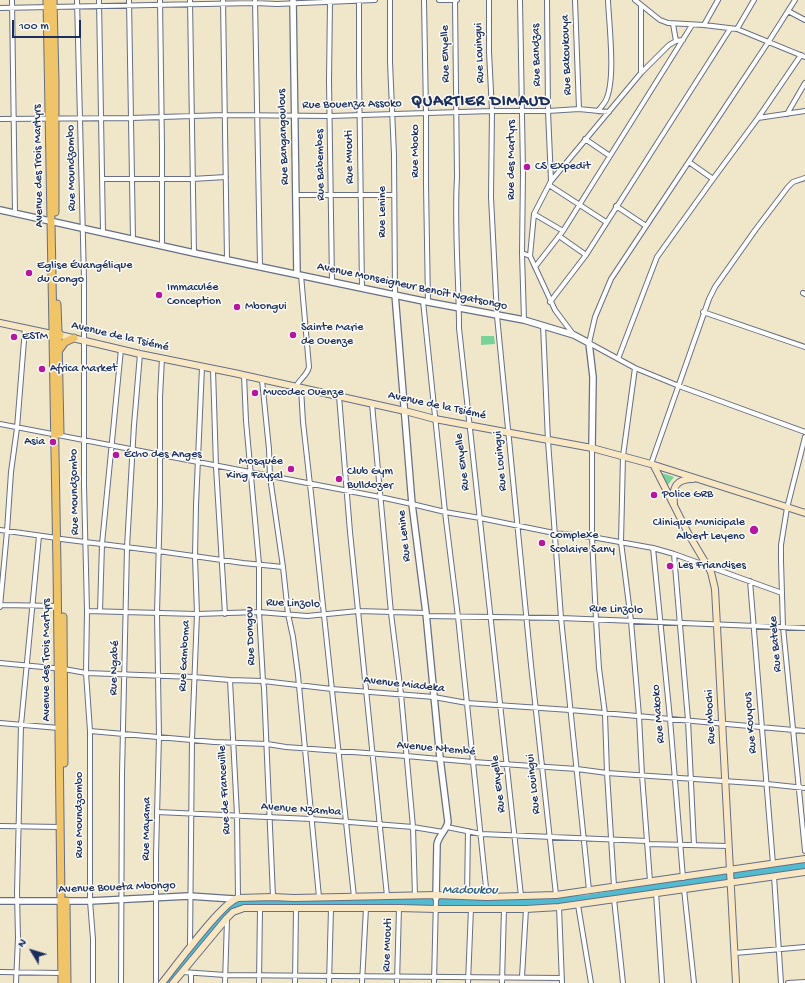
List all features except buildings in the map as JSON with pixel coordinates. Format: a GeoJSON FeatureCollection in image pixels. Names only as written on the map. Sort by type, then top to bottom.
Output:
{"type":"FeatureCollection","features":[{"type":"Feature","properties":{"kind":"main road","name":"Avenue des Trois Martyrs"},"geometry":{"type":"LineString","coordinates":[[50,4],[64,902],[62,983]]}},
{"type":"Feature","properties":{"kind":"main road","name":"Avenue de la Tsiémé"},"geometry":{"type":"LineString","coordinates":[[0,323],[244,375],[435,419],[592,448],[696,478],[805,513]]}},
{"type":"Feature","properties":{"kind":"main road","name":"Avenue des Trois Martyrs"},"geometry":{"type":"LineString","coordinates":[[56,334],[59,350],[57,435]]}},
{"type":"Feature","properties":{"kind":"main road"},"geometry":{"type":"LineString","coordinates":[[59,350],[65,342],[74,338]]}},
{"type":"Feature","properties":{"kind":"main road","name":"Rue Mbochi"},"geometry":{"type":"LineString","coordinates":[[652,465],[711,572],[715,589],[736,983]]}},
{"type":"Feature","properties":{"kind":"main road"},"geometry":{"type":"LineString","coordinates":[[674,506],[673,491],[677,484],[684,480],[696,478]]}},
{"type":"Feature","properties":{"kind":"main road","name":"Avenue des Trois Martyrs"},"geometry":{"type":"LineString","coordinates":[[59,539],[58,606],[61,669],[59,728],[60,827],[67,983]]}},
{"type":"Feature","properties":{"kind":"main road"},"geometry":{"type":"LineString","coordinates":[[174,983],[227,918],[240,908],[526,909],[558,907],[684,889],[773,864],[805,859]]}},
{"type":"Feature","properties":{"kind":"main road"},"geometry":{"type":"LineString","coordinates":[[162,983],[190,946],[225,907],[236,899],[273,897],[487,897],[556,895],[650,881],[683,878],[774,876],[805,872]]}},
{"type":"Feature","properties":{"kind":"street"},"geometry":{"type":"LineString","coordinates":[[12,0],[15,213]]}},
{"type":"Feature","properties":{"kind":"street","name":"Rue Moundzombo"},"geometry":{"type":"LineString","coordinates":[[77,0],[81,118],[87,611],[86,673],[90,731],[90,901],[93,983]]}},
{"type":"Feature","properties":{"kind":"street"},"geometry":{"type":"LineString","coordinates":[[99,0],[103,232]]}},
{"type":"Feature","properties":{"kind":"street"},"geometry":{"type":"LineString","coordinates":[[129,0],[132,239]]}},
{"type":"Feature","properties":{"kind":"street"},"geometry":{"type":"LineString","coordinates":[[160,0],[163,180],[162,245]]}},
{"type":"Feature","properties":{"kind":"street"},"geometry":{"type":"LineString","coordinates":[[0,8],[50,4],[77,6],[129,6],[190,2],[255,1],[277,4],[293,1],[375,0]]}},
{"type":"Feature","properties":{"kind":"street","name":"Rue Lenine"},"geometry":{"type":"LineString","coordinates":[[390,0],[390,62],[394,155],[395,294],[412,504],[426,614],[440,758],[448,822],[445,830],[438,838],[437,844],[436,897]]}},
{"type":"Feature","properties":{"kind":"street","name":"Rue Mboko"},"geometry":{"type":"LineString","coordinates":[[424,0],[426,113],[426,301],[424,324],[444,512],[458,617],[487,897]]}},
{"type":"Feature","properties":{"kind":"street"},"geometry":{"type":"LineString","coordinates":[[439,0],[456,0]]}},
{"type":"Feature","properties":{"kind":"street","name":"Rue Enyelle"},"geometry":{"type":"LineString","coordinates":[[456,0],[458,177],[456,199],[459,328],[521,896]]}},
{"type":"Feature","properties":{"kind":"street","name":"Rue Louingui"},"geometry":{"type":"LineString","coordinates":[[489,0],[489,52],[492,111],[491,197],[497,316],[526,618],[556,895]]}},
{"type":"Feature","properties":{"kind":"street","name":"Rue des Martyrs"},"geometry":{"type":"LineString","coordinates":[[520,0],[524,320]]}},
{"type":"Feature","properties":{"kind":"street","name":"Rue Bandzas"},"geometry":{"type":"LineString","coordinates":[[547,0],[550,183]]}},
{"type":"Feature","properties":{"kind":"street","name":"Rue Bakoukouya"},"geometry":{"type":"LineString","coordinates":[[575,0],[579,109]]}},
{"type":"Feature","properties":{"kind":"street"},"geometry":{"type":"LineString","coordinates":[[598,111],[606,100],[610,86],[611,57],[608,0]]}},
{"type":"Feature","properties":{"kind":"street"},"geometry":{"type":"LineString","coordinates":[[618,359],[657,257],[803,56],[737,29],[704,25],[673,24],[660,20],[635,0]]}},
{"type":"Feature","properties":{"kind":"street"},"geometry":{"type":"LineString","coordinates":[[704,25],[718,0]]}},
{"type":"Feature","properties":{"kind":"street"},"geometry":{"type":"LineString","coordinates":[[737,29],[754,0]]}},
{"type":"Feature","properties":{"kind":"street"},"geometry":{"type":"LineString","coordinates":[[614,886],[605,714],[599,668],[592,537],[593,377],[589,343],[595,317],[608,286],[795,0]]}},
{"type":"Feature","properties":{"kind":"street"},"geometry":{"type":"LineString","coordinates":[[255,1],[260,266]]}},
{"type":"Feature","properties":{"kind":"street","name":"Rue Bangangoulous"},"geometry":{"type":"LineString","coordinates":[[293,1],[294,116],[299,274]]}},
{"type":"Feature","properties":{"kind":"street","name":"Rue Babembes"},"geometry":{"type":"LineString","coordinates":[[330,1],[332,282]]}},
{"type":"Feature","properties":{"kind":"street","name":"Rue Mvouti"},"geometry":{"type":"LineString","coordinates":[[359,1],[362,288]]}},
{"type":"Feature","properties":{"kind":"street"},"geometry":{"type":"LineString","coordinates":[[190,2],[194,253]]}},
{"type":"Feature","properties":{"kind":"street"},"geometry":{"type":"LineString","coordinates":[[223,2],[227,259]]}},
{"type":"Feature","properties":{"kind":"street"},"geometry":{"type":"LineString","coordinates":[[641,5],[641,73]]}},
{"type":"Feature","properties":{"kind":"street"},"geometry":{"type":"LineString","coordinates":[[788,11],[805,20]]}},
{"type":"Feature","properties":{"kind":"street"},"geometry":{"type":"LineString","coordinates":[[673,24],[676,41]]}},
{"type":"Feature","properties":{"kind":"street"},"geometry":{"type":"LineString","coordinates":[[535,267],[559,236],[692,25]]}},
{"type":"Feature","properties":{"kind":"street"},"geometry":{"type":"LineString","coordinates":[[550,302],[586,255],[730,29]]}},
{"type":"Feature","properties":{"kind":"street"},"geometry":{"type":"LineString","coordinates":[[574,336],[550,302],[530,256],[534,214],[550,183],[641,73],[661,52],[676,41],[683,40]]}},
{"type":"Feature","properties":{"kind":"street"},"geometry":{"type":"LineString","coordinates":[[787,114],[805,83]]}},
{"type":"Feature","properties":{"kind":"street","name":"Rue Bouenza Assoko"},"geometry":{"type":"LineString","coordinates":[[0,119],[192,117],[224,115],[330,116],[492,111],[522,112],[579,109],[609,112]]}},
{"type":"Feature","properties":{"kind":"street"},"geometry":{"type":"LineString","coordinates":[[758,118],[805,111]]}},
{"type":"Feature","properties":{"kind":"street"},"geometry":{"type":"LineString","coordinates":[[585,139],[610,156]]}},
{"type":"Feature","properties":{"kind":"street"},"geometry":{"type":"LineString","coordinates":[[689,162],[713,179]]}},
{"type":"Feature","properties":{"kind":"street"},"geometry":{"type":"LineString","coordinates":[[102,179],[163,180],[226,177]]}},
{"type":"Feature","properties":{"kind":"street"},"geometry":{"type":"LineString","coordinates":[[652,465],[703,312],[715,287],[788,187],[793,182],[805,178]]}},
{"type":"Feature","properties":{"kind":"street"},"geometry":{"type":"LineString","coordinates":[[550,183],[579,205],[606,222]]}},
{"type":"Feature","properties":{"kind":"street"},"geometry":{"type":"LineString","coordinates":[[297,195],[331,196],[394,194]]}},
{"type":"Feature","properties":{"kind":"street"},"geometry":{"type":"LineString","coordinates":[[616,206],[646,226]]}},
{"type":"Feature","properties":{"kind":"street","name":"Avenue Monseigneur Benoît Ngatsongo"},"geometry":{"type":"LineString","coordinates":[[0,210],[194,253],[543,325],[574,336],[635,368],[679,386],[805,432]]}},
{"type":"Feature","properties":{"kind":"street"},"geometry":{"type":"LineString","coordinates":[[534,214],[562,231]]}},
{"type":"Feature","properties":{"kind":"street"},"geometry":{"type":"LineString","coordinates":[[559,236],[586,255]]}},
{"type":"Feature","properties":{"kind":"street"},"geometry":{"type":"LineString","coordinates":[[522,253],[530,256]]}},
{"type":"Feature","properties":{"kind":"street"},"geometry":{"type":"LineString","coordinates":[[299,274],[309,367],[306,374],[299,380],[299,388],[354,896]]}},
{"type":"Feature","properties":{"kind":"street"},"geometry":{"type":"LineString","coordinates":[[703,312],[805,347]]}},
{"type":"Feature","properties":{"kind":"street"},"geometry":{"type":"LineString","coordinates":[[543,325],[548,441],[560,618],[589,890]]}},
{"type":"Feature","properties":{"kind":"street"},"geometry":{"type":"LineString","coordinates":[[25,328],[0,605],[58,606]]}},
{"type":"Feature","properties":{"kind":"street"},"geometry":{"type":"LineString","coordinates":[[100,611],[102,544],[121,349]]}},
{"type":"Feature","properties":{"kind":"street","name":"Rue Ngabé"},"geometry":{"type":"LineString","coordinates":[[121,983],[123,734],[127,612],[127,548],[134,450],[134,425],[140,354]]}},
{"type":"Feature","properties":{"kind":"street","name":"Rue Mayama"},"geometry":{"type":"LineString","coordinates":[[156,983],[159,736],[157,613],[162,358]]}},
{"type":"Feature","properties":{"kind":"street","name":"Rue Gamboma"},"geometry":{"type":"LineString","coordinates":[[190,946],[189,896],[192,740],[197,614],[195,557],[202,366]]}},
{"type":"Feature","properties":{"kind":"street"},"geometry":{"type":"LineString","coordinates":[[635,368],[623,456],[622,542],[631,621],[639,716],[650,881]]}},
{"type":"Feature","properties":{"kind":"street"},"geometry":{"type":"LineString","coordinates":[[213,369],[216,467],[225,614]]}},
{"type":"Feature","properties":{"kind":"street","name":"Rue Dongou"},"geometry":{"type":"LineString","coordinates":[[244,375],[259,564],[259,612],[267,744],[273,897]]}},
{"type":"Feature","properties":{"kind":"street"},"geometry":{"type":"LineString","coordinates":[[262,380],[269,449],[270,477],[288,614],[293,637],[319,897]]}},
{"type":"Feature","properties":{"kind":"street"},"geometry":{"type":"LineString","coordinates":[[339,396],[346,491],[387,896]]}},
{"type":"Feature","properties":{"kind":"street"},"geometry":{"type":"LineString","coordinates":[[372,404],[391,612],[401,694],[416,896]]}},
{"type":"Feature","properties":{"kind":"street"},"geometry":{"type":"LineString","coordinates":[[0,424],[159,454],[216,467],[251,472],[270,477],[380,497],[444,512],[554,533],[592,537],[653,548],[674,554],[782,593]]}},
{"type":"Feature","properties":{"kind":"street","name":"Rue Bateke"},"geometry":{"type":"LineString","coordinates":[[805,437],[787,508],[781,545],[783,627],[805,851]]}},
{"type":"Feature","properties":{"kind":"street"},"geometry":{"type":"LineString","coordinates":[[0,530],[195,557],[283,567]]}},
{"type":"Feature","properties":{"kind":"street"},"geometry":{"type":"LineString","coordinates":[[16,983],[21,725],[39,536]]}},
{"type":"Feature","properties":{"kind":"street","name":"Rue Makoko"},"geometry":{"type":"LineString","coordinates":[[653,548],[670,719],[683,878]]}},
{"type":"Feature","properties":{"kind":"street"},"geometry":{"type":"LineString","coordinates":[[674,554],[688,720],[694,845]]}},
{"type":"Feature","properties":{"kind":"street","name":"Rue Kouyous"},"geometry":{"type":"LineString","coordinates":[[750,581],[752,625],[773,864]]}},
{"type":"Feature","properties":{"kind":"street","name":"Rue Linzolo"},"geometry":{"type":"LineString","coordinates":[[87,611],[197,614],[259,612],[307,616],[358,611],[458,617],[490,616],[560,618],[805,628]]}},
{"type":"Feature","properties":{"kind":"street","name":"Avenue Miadeka"},"geometry":{"type":"LineString","coordinates":[[0,663],[86,673],[263,681],[332,689],[434,697],[467,703],[500,704],[805,731]]}},
{"type":"Feature","properties":{"kind":"street","name":"Rue de Franceville"},"geometry":{"type":"LineString","coordinates":[[230,680],[232,743],[237,815],[236,899]]}},
{"type":"Feature","properties":{"kind":"street"},"geometry":{"type":"LineString","coordinates":[[0,723],[59,728]]}},
{"type":"Feature","properties":{"kind":"street","name":"Avenue Ntembé"},"geometry":{"type":"LineString","coordinates":[[90,731],[805,788]]}},
{"type":"Feature","properties":{"kind":"street","name":"Avenue Nzamba"},"geometry":{"type":"LineString","coordinates":[[157,812],[311,819],[346,823],[468,831],[481,834],[515,834],[611,839],[680,846],[729,846]]}},
{"type":"Feature","properties":{"kind":"street"},"geometry":{"type":"LineString","coordinates":[[0,826],[60,827]]}},
{"type":"Feature","properties":{"kind":"street"},"geometry":{"type":"LineString","coordinates":[[467,896],[468,831]]}},
{"type":"Feature","properties":{"kind":"street"},"geometry":{"type":"LineString","coordinates":[[774,876],[781,983]]}},
{"type":"Feature","properties":{"kind":"street"},"geometry":{"type":"LineString","coordinates":[[684,889],[694,983]]}},
{"type":"Feature","properties":{"kind":"street"},"geometry":{"type":"LineString","coordinates":[[656,892],[662,983]]}},
{"type":"Feature","properties":{"kind":"street","name":"Avenue Boueta Mbongo"},"geometry":{"type":"LineString","coordinates":[[0,901],[64,902],[189,896],[236,899]]}},
{"type":"Feature","properties":{"kind":"street"},"geometry":{"type":"LineString","coordinates":[[434,983],[436,897]]}},
{"type":"Feature","properties":{"kind":"street"},"geometry":{"type":"LineString","coordinates":[[614,900],[623,983]]}},
{"type":"Feature","properties":{"kind":"street"},"geometry":{"type":"LineString","coordinates":[[578,905],[591,983]]}},
{"type":"Feature","properties":{"kind":"street"},"geometry":{"type":"LineString","coordinates":[[183,972],[191,974],[522,977],[562,980],[558,907]]}},
{"type":"Feature","properties":{"kind":"street"},"geometry":{"type":"LineString","coordinates":[[259,983],[260,908]]}},
{"type":"Feature","properties":{"kind":"street"},"geometry":{"type":"LineString","coordinates":[[295,983],[296,908]]}},
{"type":"Feature","properties":{"kind":"street"},"geometry":{"type":"LineString","coordinates":[[329,983],[331,908]]}},
{"type":"Feature","properties":{"kind":"street"},"geometry":{"type":"LineString","coordinates":[[362,983],[361,975],[366,908]]}},
{"type":"Feature","properties":{"kind":"street","name":"Rue Mvouti"},"geometry":{"type":"LineString","coordinates":[[397,983],[399,908]]}},
{"type":"Feature","properties":{"kind":"street"},"geometry":{"type":"LineString","coordinates":[[468,983],[471,908]]}},
{"type":"Feature","properties":{"kind":"street"},"geometry":{"type":"LineString","coordinates":[[502,983],[504,908]]}},
{"type":"Feature","properties":{"kind":"street"},"geometry":{"type":"LineString","coordinates":[[522,977],[526,909]]}},
{"type":"Feature","properties":{"kind":"street"},"geometry":{"type":"LineString","coordinates":[[225,983],[227,918]]}},
{"type":"Feature","properties":{"kind":"street"},"geometry":{"type":"LineString","coordinates":[[735,953],[779,948],[805,947]]}},
{"type":"Feature","properties":{"kind":"street"},"geometry":{"type":"LineString","coordinates":[[0,972],[62,973]]}},
{"type":"Feature","properties":{"kind":"street"},"geometry":{"type":"LineString","coordinates":[[191,974],[191,983]]}},
{"type":"Feature","properties":{"kind":"street"},"geometry":{"type":"LineString","coordinates":[[788,983],[805,982]]}},
{"type":"Feature","properties":{"kind":"green space"},"geometry":{"type":"Polygon","coordinates":[[[481,336],[494,336],[495,344],[481,345],[481,336]]]}},
{"type":"Feature","properties":{"kind":"green space"},"geometry":{"type":"Polygon","coordinates":[[[659,472],[674,477],[667,486],[659,472]]]}},
{"type":"Feature","properties":{"kind":"waterway","name":"Madoukou"},"geometry":{"type":"LineString","coordinates":[[168,983],[226,912],[245,903],[550,902],[587,899],[805,866]]}},
{"type":"Feature","properties":{"kind":"place","name":"CS Expedit"},"geometry":{"type":"Point","coordinates":[527,167]}},
{"type":"Feature","properties":{"kind":"place","name":"Eglise Évangélique du Congo"},"geometry":{"type":"Point","coordinates":[29,273]}},
{"type":"Feature","properties":{"kind":"place","name":"Immaculée Conception"},"geometry":{"type":"Point","coordinates":[159,295]}},
{"type":"Feature","properties":{"kind":"place","name":"Mbongui"},"geometry":{"type":"Point","coordinates":[237,307]}},
{"type":"Feature","properties":{"kind":"place","name":"Sainte Marie de Ouenze"},"geometry":{"type":"Point","coordinates":[293,335]}},
{"type":"Feature","properties":{"kind":"place","name":"ESTM"},"geometry":{"type":"Point","coordinates":[14,337]}},
{"type":"Feature","properties":{"kind":"place","name":"Africa Market"},"geometry":{"type":"Point","coordinates":[42,369]}},
{"type":"Feature","properties":{"kind":"place","name":"Mucodec Ouenze"},"geometry":{"type":"Point","coordinates":[255,393]}},
{"type":"Feature","properties":{"kind":"place","name":"Asia"},"geometry":{"type":"Point","coordinates":[53,442]}},
{"type":"Feature","properties":{"kind":"place","name":"Écho des Anges"},"geometry":{"type":"Point","coordinates":[116,455]}},
{"type":"Feature","properties":{"kind":"place","name":"Mosquée King Fayçal"},"geometry":{"type":"Point","coordinates":[291,469]}},
{"type":"Feature","properties":{"kind":"place","name":"Club Gym Bulldozer"},"geometry":{"type":"Point","coordinates":[339,479]}},
{"type":"Feature","properties":{"kind":"place","name":"Police GRB"},"geometry":{"type":"Point","coordinates":[654,495]}},
{"type":"Feature","properties":{"kind":"place","name":"Clinique Municipale Albert Leyeno"},"geometry":{"type":"Point","coordinates":[754,530]}},
{"type":"Feature","properties":{"kind":"place","name":"Complexe Scolaire Sany"},"geometry":{"type":"Point","coordinates":[542,543]}},
{"type":"Feature","properties":{"kind":"place","name":"Les Friandises"},"geometry":{"type":"Point","coordinates":[670,566]}},
{"type":"Feature","properties":{"kind":"district","name":"QUARTIER DIMAUD"},"geometry":{"type":"Point","coordinates":[481,103]}}]}
